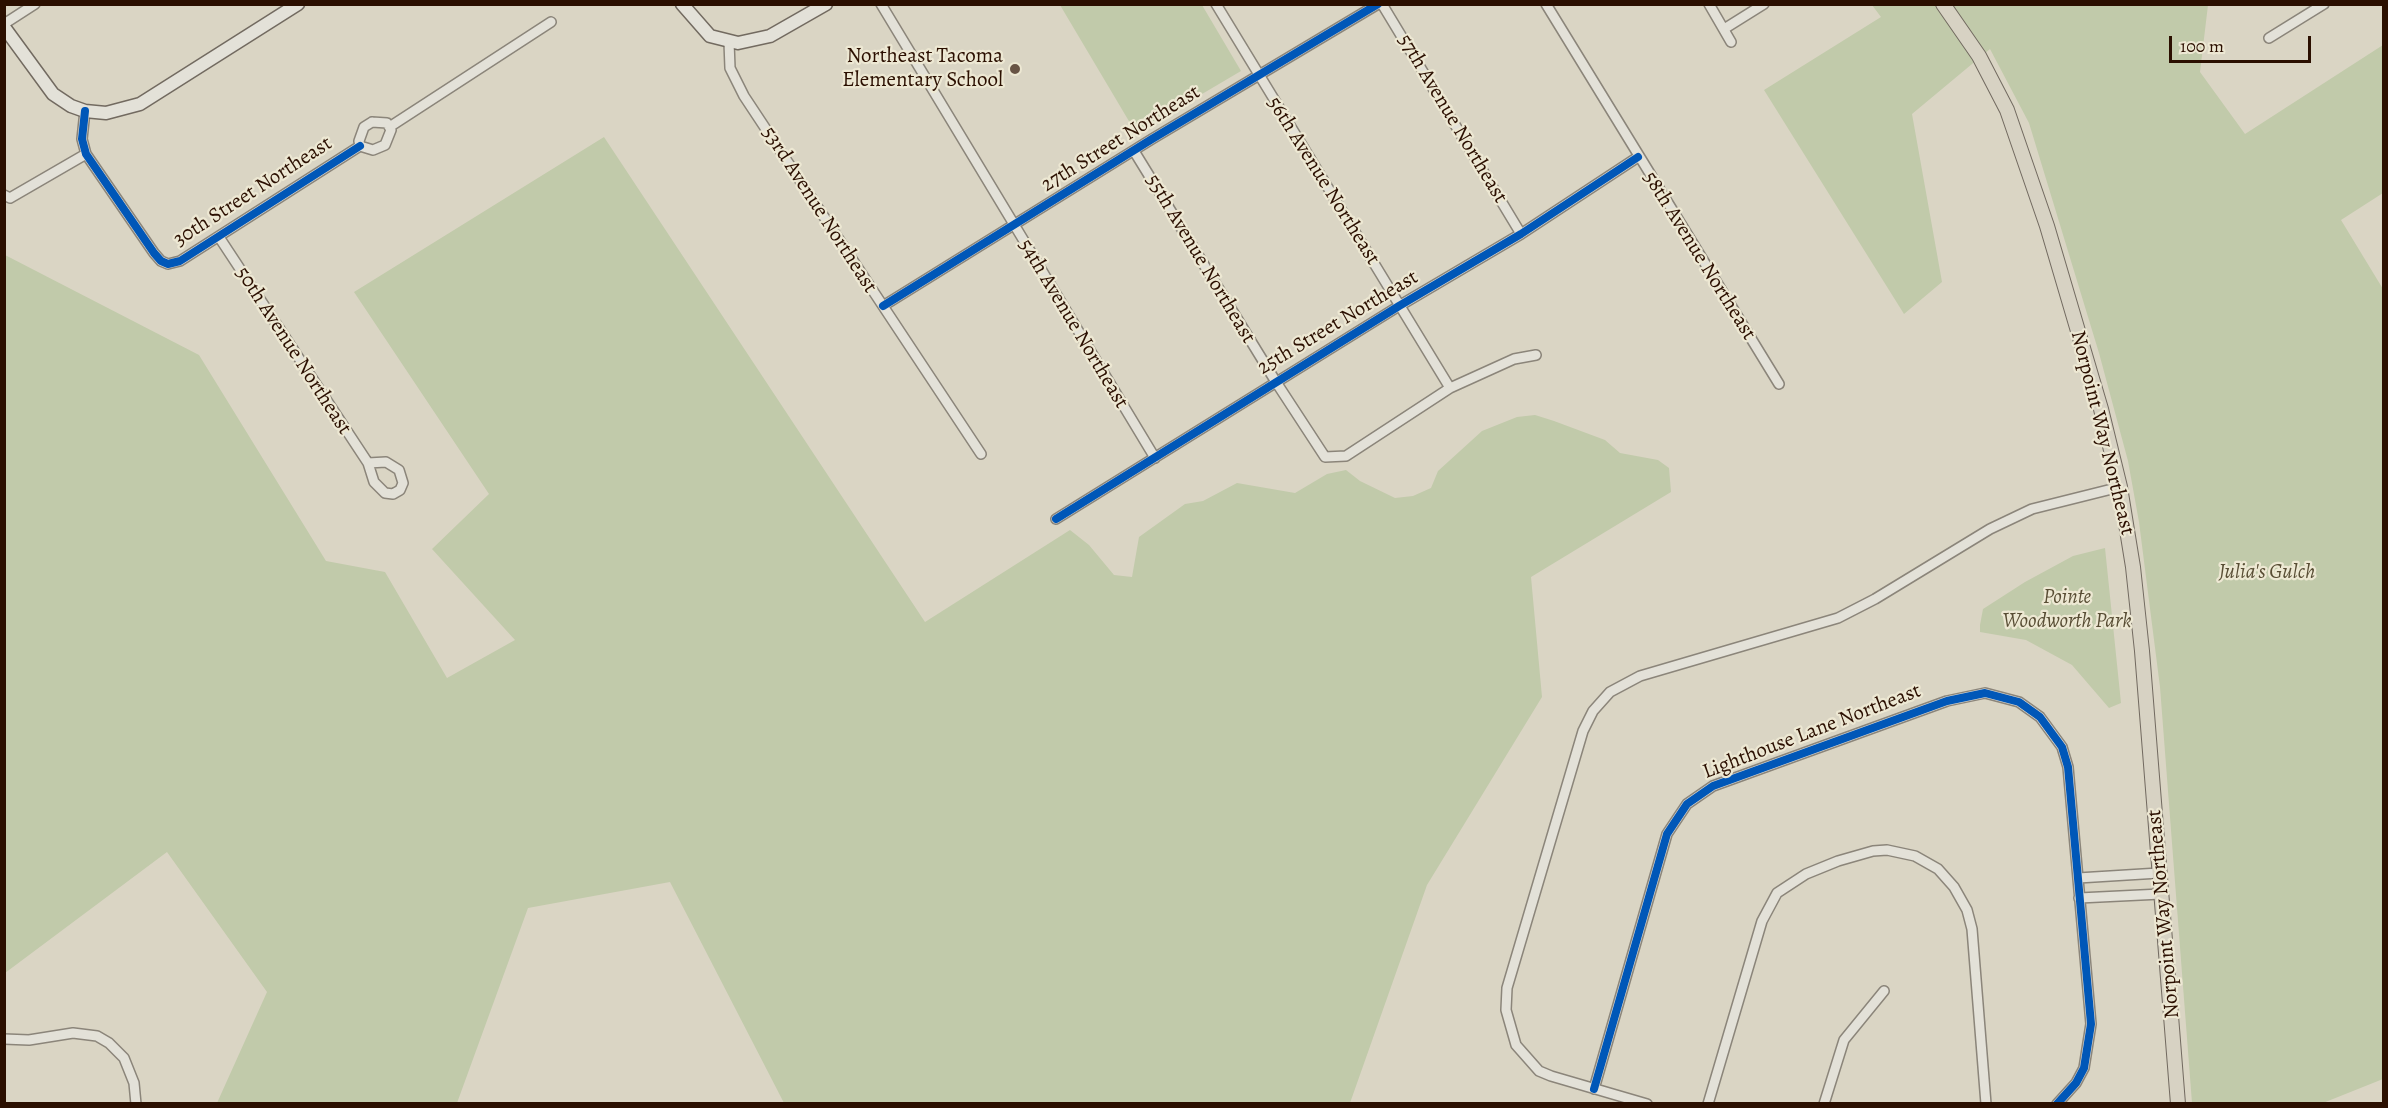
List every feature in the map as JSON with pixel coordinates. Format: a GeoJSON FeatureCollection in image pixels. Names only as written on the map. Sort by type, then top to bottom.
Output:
{"type":"FeatureCollection","features":[{"type":"Feature","properties":{"kind":"main road","name":"Norpoint Way Northeast"},"geometry":{"type":"LineString","coordinates":[[1943,4],[1979,56],[2007,110],[2047,226],[2101,409],[2120,487],[2133,567],[2142,651],[2178,1104]]}},
{"type":"Feature","properties":{"kind":"street"},"geometry":{"type":"LineString","coordinates":[[35,4],[4,26],[53,94],[64,103],[85,111],[116,112],[140,104],[298,4]]}},
{"type":"Feature","properties":{"kind":"street"},"geometry":{"type":"LineString","coordinates":[[682,4],[702,30],[729,42],[749,42],[770,36],[826,4]]}},
{"type":"Feature","properties":{"kind":"street","name":"54th Avenue Northeast"},"geometry":{"type":"LineString","coordinates":[[881,4],[1155,458]]}},
{"type":"Feature","properties":{"kind":"street","name":"56th Avenue Northeast"},"geometry":{"type":"LineString","coordinates":[[1216,4],[1450,388]]}},
{"type":"Feature","properties":{"kind":"street","name":"27th Street Northeast"},"geometry":{"type":"LineString","coordinates":[[883,306],[1134,151],[1380,4]]}},
{"type":"Feature","properties":{"kind":"street","name":"57th Avenue Northeast"},"geometry":{"type":"LineString","coordinates":[[1380,4],[1521,234]]}},
{"type":"Feature","properties":{"kind":"street","name":"58th Avenue Northeast"},"geometry":{"type":"LineString","coordinates":[[1546,4],[1779,384]]}},
{"type":"Feature","properties":{"kind":"street"},"geometry":{"type":"LineString","coordinates":[[1709,4],[1731,42]]}},
{"type":"Feature","properties":{"kind":"street"},"geometry":{"type":"LineString","coordinates":[[1724,29],[1764,4]]}},
{"type":"Feature","properties":{"kind":"street"},"geometry":{"type":"LineString","coordinates":[[2269,38],[2324,4]]}},
{"type":"Feature","properties":{"kind":"street","name":"30th Street Northeast"},"geometry":{"type":"LineString","coordinates":[[391,126],[551,22]]}},
{"type":"Feature","properties":{"kind":"street","name":"53rd Avenue Northeast"},"geometry":{"type":"LineString","coordinates":[[729,42],[730,68],[739,88],[981,454]]}},
{"type":"Feature","properties":{"kind":"street"},"geometry":{"type":"LineString","coordinates":[[7,196],[86,154],[82,139],[85,111]]}},
{"type":"Feature","properties":{"kind":"street","name":"30th Street Northeast"},"geometry":{"type":"LineString","coordinates":[[360,146],[360,136],[368,124],[382,122],[391,126]]}},
{"type":"Feature","properties":{"kind":"street","name":"30th Street Northeast"},"geometry":{"type":"LineString","coordinates":[[86,154],[154,253],[165,263],[180,261],[360,146],[373,150],[381,148],[390,138],[391,126]]}},
{"type":"Feature","properties":{"kind":"street","name":"55th Avenue Northeast"},"geometry":{"type":"LineString","coordinates":[[1134,151],[1276,382],[1325,457],[1346,456],[1450,388]]}},
{"type":"Feature","properties":{"kind":"street","name":"25th Street Northeast"},"geometry":{"type":"LineString","coordinates":[[1056,519],[1399,306],[1521,234],[1638,157]]}},
{"type":"Feature","properties":{"kind":"street","name":"50th Avenue Northeast"},"geometry":{"type":"LineString","coordinates":[[219,237],[368,463]]}},
{"type":"Feature","properties":{"kind":"street"},"geometry":{"type":"LineString","coordinates":[[1450,388],[1514,359],[1536,355]]}},
{"type":"Feature","properties":{"kind":"street"},"geometry":{"type":"LineString","coordinates":[[1647,1104],[1551,1077],[1531,1063],[1511,1034],[1506,998],[1583,731],[1601,700],[1610,692],[1640,676],[1838,618],[2025,512],[2050,503],[2120,487]]}},
{"type":"Feature","properties":{"kind":"street","name":"Lighthouse Lane Northeast"},"geometry":{"type":"LineString","coordinates":[[1594,1089],[1667,834],[1687,804],[1713,786],[1974,693],[1996,694],[2019,702],[2040,717],[2062,747],[2068,767],[2091,1024],[2089,1051],[2084,1068],[2076,1083],[2057,1104]]}},
{"type":"Feature","properties":{"kind":"street"},"geometry":{"type":"LineString","coordinates":[[1708,1104],[1762,921],[1777,893],[1800,878],[1838,861],[1873,851],[1887,850],[1915,856],[1938,869],[1954,886],[1968,910],[1972,929],[1986,1104]]}},
{"type":"Feature","properties":{"kind":"street"},"geometry":{"type":"LineString","coordinates":[[2078,878],[2159,873]]}},
{"type":"Feature","properties":{"kind":"street"},"geometry":{"type":"LineString","coordinates":[[2079,898],[2161,894]]}},
{"type":"Feature","properties":{"kind":"street"},"geometry":{"type":"LineString","coordinates":[[1824,1104],[1844,1040],[1884,991]]}},
{"type":"Feature","properties":{"kind":"street"},"geometry":{"type":"LineString","coordinates":[[4,1039],[29,1040],[73,1033],[97,1036],[109,1043],[124,1058],[134,1083],[136,1104]]}},
{"type":"Feature","properties":{"kind":"green space"},"geometry":{"type":"Polygon","coordinates":[[[1060,5],[1202,5],[1241,71],[1136,133],[1060,5]]]}},
{"type":"Feature","properties":{"kind":"green space","name":"Julia's Gulch"},"geometry":{"type":"Polygon","coordinates":[[[1872,5],[2208,5],[2200,72],[2245,134],[2383,45],[2383,193],[2341,220],[2383,289],[2383,1079],[2323,1103],[2192,1103],[2160,687],[2139,522],[2128,461],[2099,353],[2029,123],[1990,49],[1912,114],[1942,282],[1904,314],[1764,90],[1881,17],[1872,5]]]}},
{"type":"Feature","properties":{"kind":"green space"},"geometry":{"type":"Polygon","coordinates":[[[604,137],[925,622],[1070,530],[1089,545],[1114,575],[1132,577],[1139,537],[1185,504],[1203,501],[1237,483],[1295,493],[1327,474],[1346,470],[1360,481],[1395,498],[1413,496],[1431,488],[1438,471],[1482,431],[1517,417],[1535,415],[1554,421],[1605,440],[1620,453],[1658,460],[1669,468],[1671,492],[1531,577],[1542,697],[1427,885],[1350,1103],[784,1103],[670,882],[528,908],[457,1103],[217,1103],[267,992],[167,852],[5,973],[5,255],[199,355],[326,561],[385,572],[447,678],[515,640],[432,549],[489,494],[354,292],[604,137]]]}},
{"type":"Feature","properties":{"kind":"green space","name":"Pointe Woodworth Park"},"geometry":{"type":"Polygon","coordinates":[[[2105,548],[2121,703],[2109,708],[2072,665],[2026,640],[1980,632],[1983,609],[2025,582],[2073,556],[2105,548]]]}},
{"type":"Feature","properties":{"kind":"cycle path"},"geometry":{"type":"LineString","coordinates":[[883,306],[1152,139],[1378,4]]}},
{"type":"Feature","properties":{"kind":"cycle path"},"geometry":{"type":"LineString","coordinates":[[85,111],[82,139],[86,154],[154,253],[161,261],[168,264],[180,261],[360,146]]}},
{"type":"Feature","properties":{"kind":"cycle path"},"geometry":{"type":"LineString","coordinates":[[1056,519],[1399,306],[1521,234],[1638,157]]}},
{"type":"Feature","properties":{"kind":"cycle path"},"geometry":{"type":"LineString","coordinates":[[1594,1089],[1667,834],[1687,804],[1713,786],[1947,701],[1985,693],[2019,702],[2040,717],[2062,747],[2068,767],[2091,1024],[2084,1068],[2076,1083],[2057,1104]]}},
{"type":"Feature","properties":{"kind":"place","name":"Northeast Tacoma Elementary School"},"geometry":{"type":"Point","coordinates":[1015,69]}}]}
